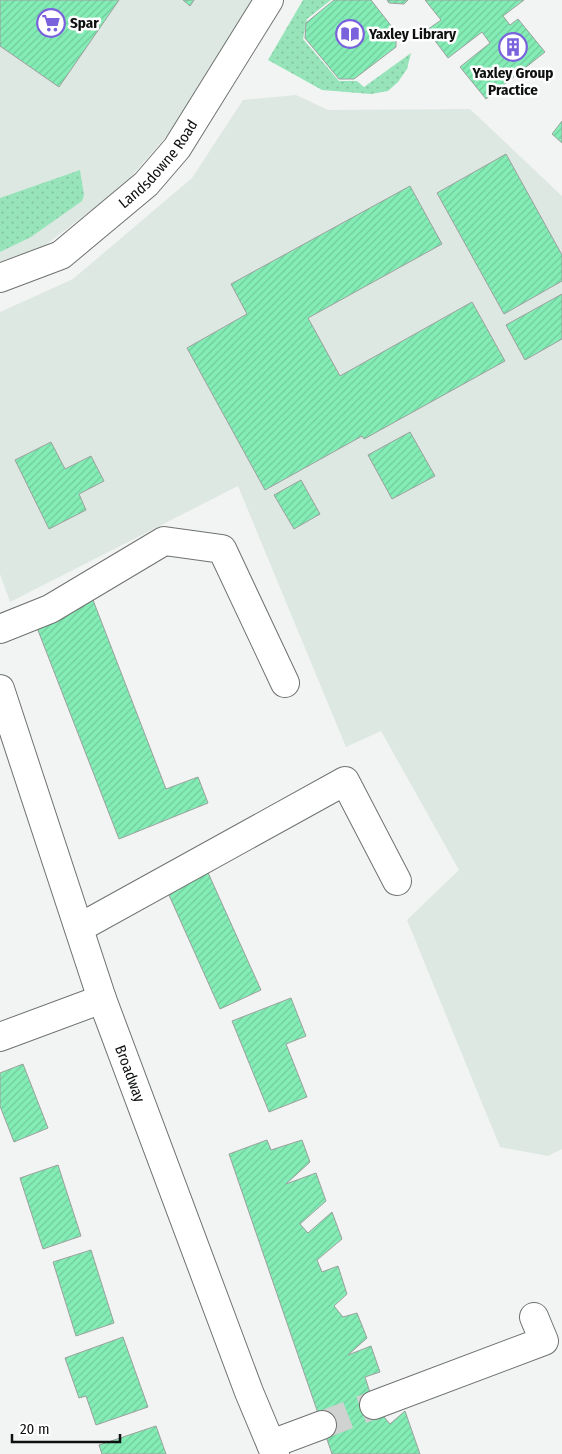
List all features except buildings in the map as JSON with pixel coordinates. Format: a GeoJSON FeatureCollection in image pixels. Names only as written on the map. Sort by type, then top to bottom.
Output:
{"type":"FeatureCollection","features":[{"type":"Feature","properties":{"kind":"main road","name":"Landsdowne Road"},"geometry":{"type":"LineString","coordinates":[[0,278],[61,255],[146,184],[177,148],[269,0]]}},
{"type":"Feature","properties":{"kind":"main road"},"geometry":{"type":"LineString","coordinates":[[0,629],[50,610],[164,542],[222,549],[285,683]]}},
{"type":"Feature","properties":{"kind":"main road","name":"Broadway"},"geometry":{"type":"LineString","coordinates":[[0,689],[102,999],[249,1392],[273,1449]]}},
{"type":"Feature","properties":{"kind":"main road"},"geometry":{"type":"LineString","coordinates":[[78,928],[345,781],[398,880]]}},
{"type":"Feature","properties":{"kind":"main road"},"geometry":{"type":"LineString","coordinates":[[0,1037],[102,999]]}},
{"type":"Feature","properties":{"kind":"main road"},"geometry":{"type":"LineString","coordinates":[[374,1405],[544,1341],[534,1316]]}},
{"type":"Feature","properties":{"kind":"main road"},"geometry":{"type":"LineString","coordinates":[[273,1449],[322,1425]]}},
{"type":"Feature","properties":{"kind":"shaded area"},"geometry":{"type":"Polygon","coordinates":[[[0,0],[255,0],[181,119],[122,187],[44,246],[0,265],[0,0]]]}},
{"type":"Feature","properties":{"kind":"shaded area"},"geometry":{"type":"Polygon","coordinates":[[[296,95],[328,110],[470,109],[562,196],[562,1149],[548,1156],[500,1147],[407,920],[459,870],[381,731],[346,747],[238,486],[10,602],[0,574],[0,312],[73,279],[192,178],[243,100],[296,95]]]}},
{"type":"Feature","properties":{"kind":"green space"},"geometry":{"type":"Polygon","coordinates":[[[303,0],[331,0],[307,19],[303,39],[339,81],[357,81],[364,87],[411,53],[407,69],[398,82],[388,91],[371,94],[322,90],[268,60],[303,0]]]}},
{"type":"Feature","properties":{"kind":"green space"},"geometry":{"type":"Polygon","coordinates":[[[80,170],[84,195],[82,201],[31,237],[0,252],[0,198],[80,170]]]}},
{"type":"Feature","properties":{"kind":"tunnel"},"geometry":{"type":"LineString","coordinates":[[322,1425],[374,1405]]}},
{"type":"Feature","properties":{"kind":"place","name":"Spar"},"geometry":{"type":"Point","coordinates":[51,23]}},
{"type":"Feature","properties":{"kind":"place","name":"Yaxley Library"},"geometry":{"type":"Point","coordinates":[350,34]}},
{"type":"Feature","properties":{"kind":"place","name":"Yaxley Group Practice"},"geometry":{"type":"Point","coordinates":[513,47]}}]}
